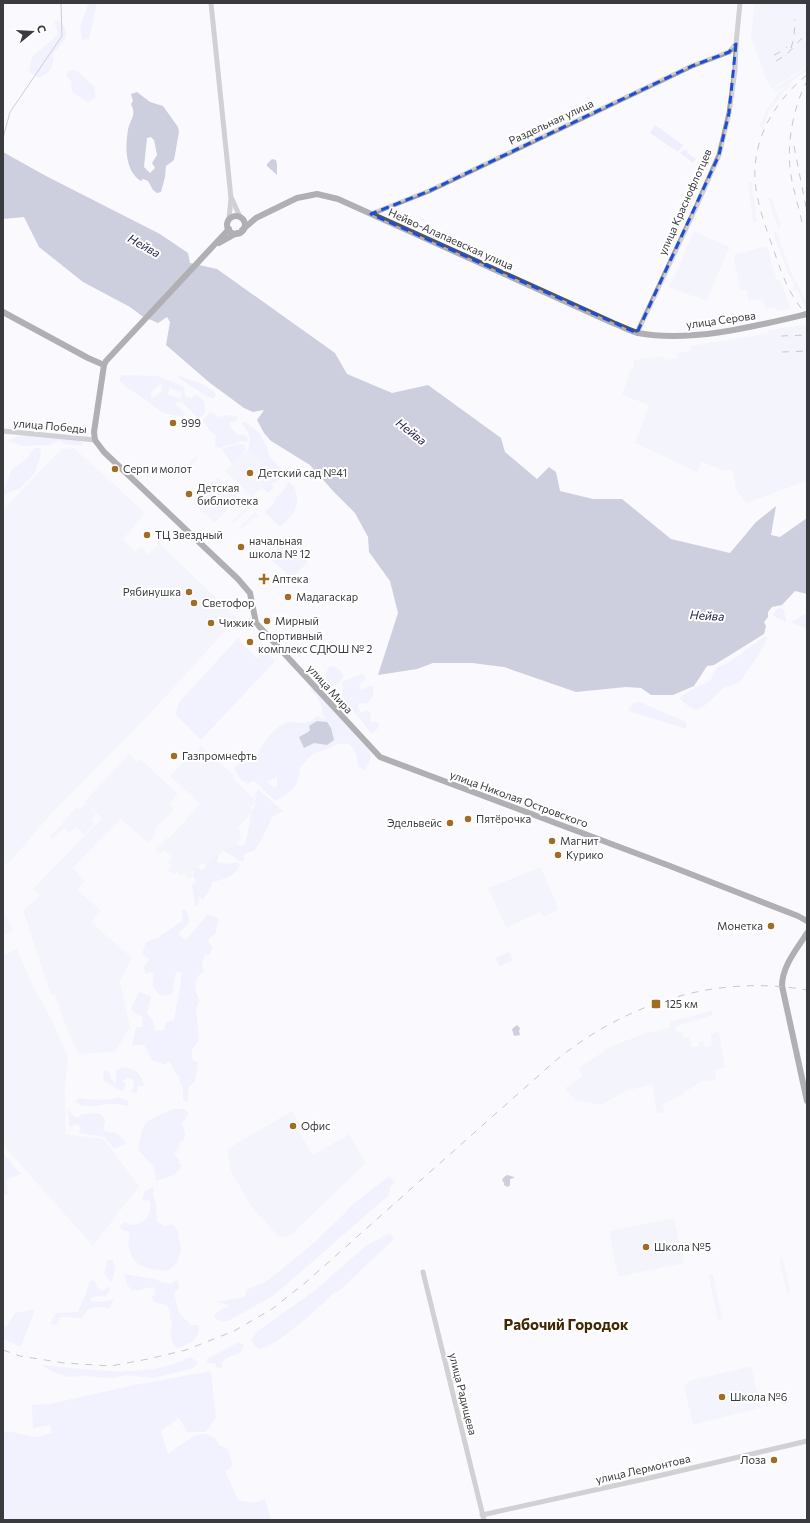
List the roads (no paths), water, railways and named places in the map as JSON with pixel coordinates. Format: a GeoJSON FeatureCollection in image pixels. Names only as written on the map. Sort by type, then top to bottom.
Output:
{"type":"FeatureCollection","features":[{"type":"Feature","properties":{"kind":"main road","name":"Нейво-Алапаевская улица"},"geometry":{"type":"LineString","coordinates":[[256,218],[298,198],[317,194],[338,198],[613,323],[637,332]]}},
{"type":"Feature","properties":{"kind":"main road"},"geometry":{"type":"LineString","coordinates":[[240,232],[232,232],[229,229],[227,224],[229,219],[235,216],[241,218],[256,218]]}},
{"type":"Feature","properties":{"kind":"main road"},"geometry":{"type":"LineString","coordinates":[[240,232],[245,225],[241,218]]}},
{"type":"Feature","properties":{"kind":"main road"},"geometry":{"type":"LineString","coordinates":[[216,244],[240,232],[256,218]]}},
{"type":"Feature","properties":{"kind":"main road"},"geometry":{"type":"LineString","coordinates":[[95,440],[94,432],[104,365],[106,361],[229,229]]}},
{"type":"Feature","properties":{"kind":"main road"},"geometry":{"type":"LineString","coordinates":[[3,312],[88,358],[104,365]]}},
{"type":"Feature","properties":{"kind":"main road","name":"улица Серова"},"geometry":{"type":"LineString","coordinates":[[637,332],[651,335],[696,335],[722,332],[807,314]]}},
{"type":"Feature","properties":{"kind":"main road","name":"улица Мира"},"geometry":{"type":"LineString","coordinates":[[95,440],[104,452],[238,579],[250,593],[256,623],[380,757]]}},
{"type":"Feature","properties":{"kind":"main road","name":"улица Николая Островского"},"geometry":{"type":"LineString","coordinates":[[380,757],[670,866],[798,916],[807,921]]}},
{"type":"Feature","properties":{"kind":"main road"},"geometry":{"type":"LineString","coordinates":[[807,933],[786,967],[782,977],[782,982],[807,1101]]}},
{"type":"Feature","properties":{"kind":"street"},"geometry":{"type":"LineString","coordinates":[[211,3],[231,198],[229,219]]}},
{"type":"Feature","properties":{"kind":"street","name":"улица Краснофлотцев"},"geometry":{"type":"LineString","coordinates":[[637,332],[696,207],[718,154],[729,113],[735,70],[740,3]]}},
{"type":"Feature","properties":{"kind":"street","name":"Раздельная улица"},"geometry":{"type":"LineString","coordinates":[[371,214],[429,191],[692,66],[730,52],[736,44]]}},
{"type":"Feature","properties":{"kind":"street"},"geometry":{"type":"LineString","coordinates":[[231,198],[241,218]]}},
{"type":"Feature","properties":{"kind":"street","name":"улица Победы"},"geometry":{"type":"LineString","coordinates":[[3,431],[95,440]]}},
{"type":"Feature","properties":{"kind":"street","name":"улица Радищева"},"geometry":{"type":"LineString","coordinates":[[423,1272],[483,1517]]}},
{"type":"Feature","properties":{"kind":"street","name":"улица Лермонтова"},"geometry":{"type":"LineString","coordinates":[[483,1517],[807,1441]]}},
{"type":"Feature","properties":{"kind":"water"},"geometry":{"type":"Polygon","coordinates":[[[137,92],[150,102],[163,106],[178,127],[179,132],[174,160],[166,166],[161,192],[157,193],[153,190],[148,181],[143,179],[141,181],[136,177],[129,165],[127,158],[128,130],[133,115],[133,108],[131,104],[133,101],[131,94],[137,92]],[[151,137],[147,138],[144,167],[150,173],[155,168],[152,163],[157,155],[154,140],[151,137]]]}},
{"type":"Feature","properties":{"kind":"water","name":"Нейва"},"geometry":{"type":"Polygon","coordinates":[[[3,152],[46,176],[160,234],[188,253],[190,263],[217,269],[335,353],[347,374],[392,393],[428,385],[501,438],[505,452],[537,479],[549,467],[556,472],[560,491],[593,499],[622,499],[671,539],[730,553],[756,522],[776,506],[771,535],[780,537],[807,518],[807,594],[795,591],[782,605],[772,607],[764,622],[766,626],[764,634],[714,665],[707,666],[694,686],[673,695],[651,695],[641,688],[626,687],[576,692],[504,667],[472,663],[433,663],[417,669],[378,675],[398,613],[390,581],[369,552],[368,537],[355,513],[310,465],[271,441],[264,433],[257,420],[264,410],[253,412],[244,408],[210,383],[166,345],[170,322],[167,317],[158,323],[142,316],[130,307],[83,282],[39,247],[24,217],[3,219],[3,152]]]}},
{"type":"Feature","properties":{"kind":"water"},"geometry":{"type":"Polygon","coordinates":[[[272,159],[276,160],[277,175],[267,166],[272,159]]]}},
{"type":"Feature","properties":{"kind":"water"},"geometry":{"type":"Polygon","coordinates":[[[317,721],[327,722],[331,728],[334,740],[327,745],[314,743],[304,748],[299,737],[308,732],[310,730],[309,726],[317,721]]]}},
{"type":"Feature","properties":{"kind":"water"},"geometry":{"type":"Polygon","coordinates":[[[517,1025],[520,1028],[520,1035],[514,1036],[512,1029],[517,1025]]]}},
{"type":"Feature","properties":{"kind":"water"},"geometry":{"type":"Polygon","coordinates":[[[507,1175],[514,1177],[510,1179],[510,1185],[508,1187],[504,1185],[502,1180],[507,1175]]]}},
{"type":"Feature","properties":{"kind":"waterway"},"geometry":{"type":"LineString","coordinates":[[3,138],[10,112],[62,36],[61,3]]}},
{"type":"Feature","properties":{"kind":"railway"},"geometry":{"type":"LineString","coordinates":[[791,48],[794,38],[795,19]]}},
{"type":"Feature","properties":{"kind":"railway"},"geometry":{"type":"LineString","coordinates":[[776,61],[786,55],[807,33]]}},
{"type":"Feature","properties":{"kind":"railway"},"geometry":{"type":"LineString","coordinates":[[774,55],[787,47]]}},
{"type":"Feature","properties":{"kind":"railway"},"geometry":{"type":"LineString","coordinates":[[807,75],[784,98],[766,125],[756,156],[755,172],[759,204],[779,266],[790,292],[807,315]]}},
{"type":"Feature","properties":{"kind":"railway"},"geometry":{"type":"LineString","coordinates":[[802,222],[791,175],[789,157],[792,123],[798,101],[807,81]]}},
{"type":"Feature","properties":{"kind":"railway"},"geometry":{"type":"LineString","coordinates":[[794,146],[806,207]]}},
{"type":"Feature","properties":{"kind":"railway"},"geometry":{"type":"LineString","coordinates":[[781,336],[807,335]]}},
{"type":"Feature","properties":{"kind":"railway"},"geometry":{"type":"LineString","coordinates":[[782,352],[807,351]]}},
{"type":"Feature","properties":{"kind":"railway"},"geometry":{"type":"LineString","coordinates":[[3,1350],[20,1356],[64,1363],[111,1366],[186,1350],[234,1331],[272,1309],[305,1283],[555,1061],[582,1041],[612,1023],[642,1009],[674,998],[706,990],[739,986],[773,986],[807,990]]}},
{"type":"Feature","properties":{"kind":"place","name":"999"},"geometry":{"type":"Point","coordinates":[173,423]}},
{"type":"Feature","properties":{"kind":"place","name":"Серп и молот"},"geometry":{"type":"Point","coordinates":[115,469]}},
{"type":"Feature","properties":{"kind":"place","name":"Детский сад №41"},"geometry":{"type":"Point","coordinates":[250,473]}},
{"type":"Feature","properties":{"kind":"place","name":"Детская библиотека"},"geometry":{"type":"Point","coordinates":[189,494]}},
{"type":"Feature","properties":{"kind":"place","name":"ТЦ Звездный"},"geometry":{"type":"Point","coordinates":[147,535]}},
{"type":"Feature","properties":{"kind":"place","name":"начальная школа № 12"},"geometry":{"type":"Point","coordinates":[241,547]}},
{"type":"Feature","properties":{"kind":"place","name":"Аптека"},"geometry":{"type":"Point","coordinates":[264,579]}},
{"type":"Feature","properties":{"kind":"place","name":"Рябинушка"},"geometry":{"type":"Point","coordinates":[189,592]}},
{"type":"Feature","properties":{"kind":"place","name":"Мадагаскар"},"geometry":{"type":"Point","coordinates":[288,597]}},
{"type":"Feature","properties":{"kind":"place","name":"Светофор"},"geometry":{"type":"Point","coordinates":[194,603]}},
{"type":"Feature","properties":{"kind":"place","name":"Мирный"},"geometry":{"type":"Point","coordinates":[267,621]}},
{"type":"Feature","properties":{"kind":"place","name":"Чижик"},"geometry":{"type":"Point","coordinates":[211,623]}},
{"type":"Feature","properties":{"kind":"place","name":"Спортивный комплекс СДЮШ № 2"},"geometry":{"type":"Point","coordinates":[250,642]}},
{"type":"Feature","properties":{"kind":"place","name":"Газпромнефть"},"geometry":{"type":"Point","coordinates":[174,756]}},
{"type":"Feature","properties":{"kind":"place","name":"Пятёрочка"},"geometry":{"type":"Point","coordinates":[468,819]}},
{"type":"Feature","properties":{"kind":"place","name":"Эдельвейс"},"geometry":{"type":"Point","coordinates":[450,823]}},
{"type":"Feature","properties":{"kind":"place","name":"Магнит"},"geometry":{"type":"Point","coordinates":[552,841]}},
{"type":"Feature","properties":{"kind":"place","name":"Курико"},"geometry":{"type":"Point","coordinates":[558,855]}},
{"type":"Feature","properties":{"kind":"place","name":"Монетка"},"geometry":{"type":"Point","coordinates":[771,926]}},
{"type":"Feature","properties":{"kind":"place","name":"125 км"},"geometry":{"type":"Point","coordinates":[656,1004]}},
{"type":"Feature","properties":{"kind":"place","name":"Офис"},"geometry":{"type":"Point","coordinates":[293,1126]}},
{"type":"Feature","properties":{"kind":"place","name":"Школа №5"},"geometry":{"type":"Point","coordinates":[646,1247]}},
{"type":"Feature","properties":{"kind":"place","name":"Школа №6"},"geometry":{"type":"Point","coordinates":[722,1397]}},
{"type":"Feature","properties":{"kind":"place","name":"Лоза"},"geometry":{"type":"Point","coordinates":[774,1460]}},
{"type":"Feature","properties":{"kind":"district","name":"Рабочий Городок"},"geometry":{"type":"Point","coordinates":[566,1325]}}]}
